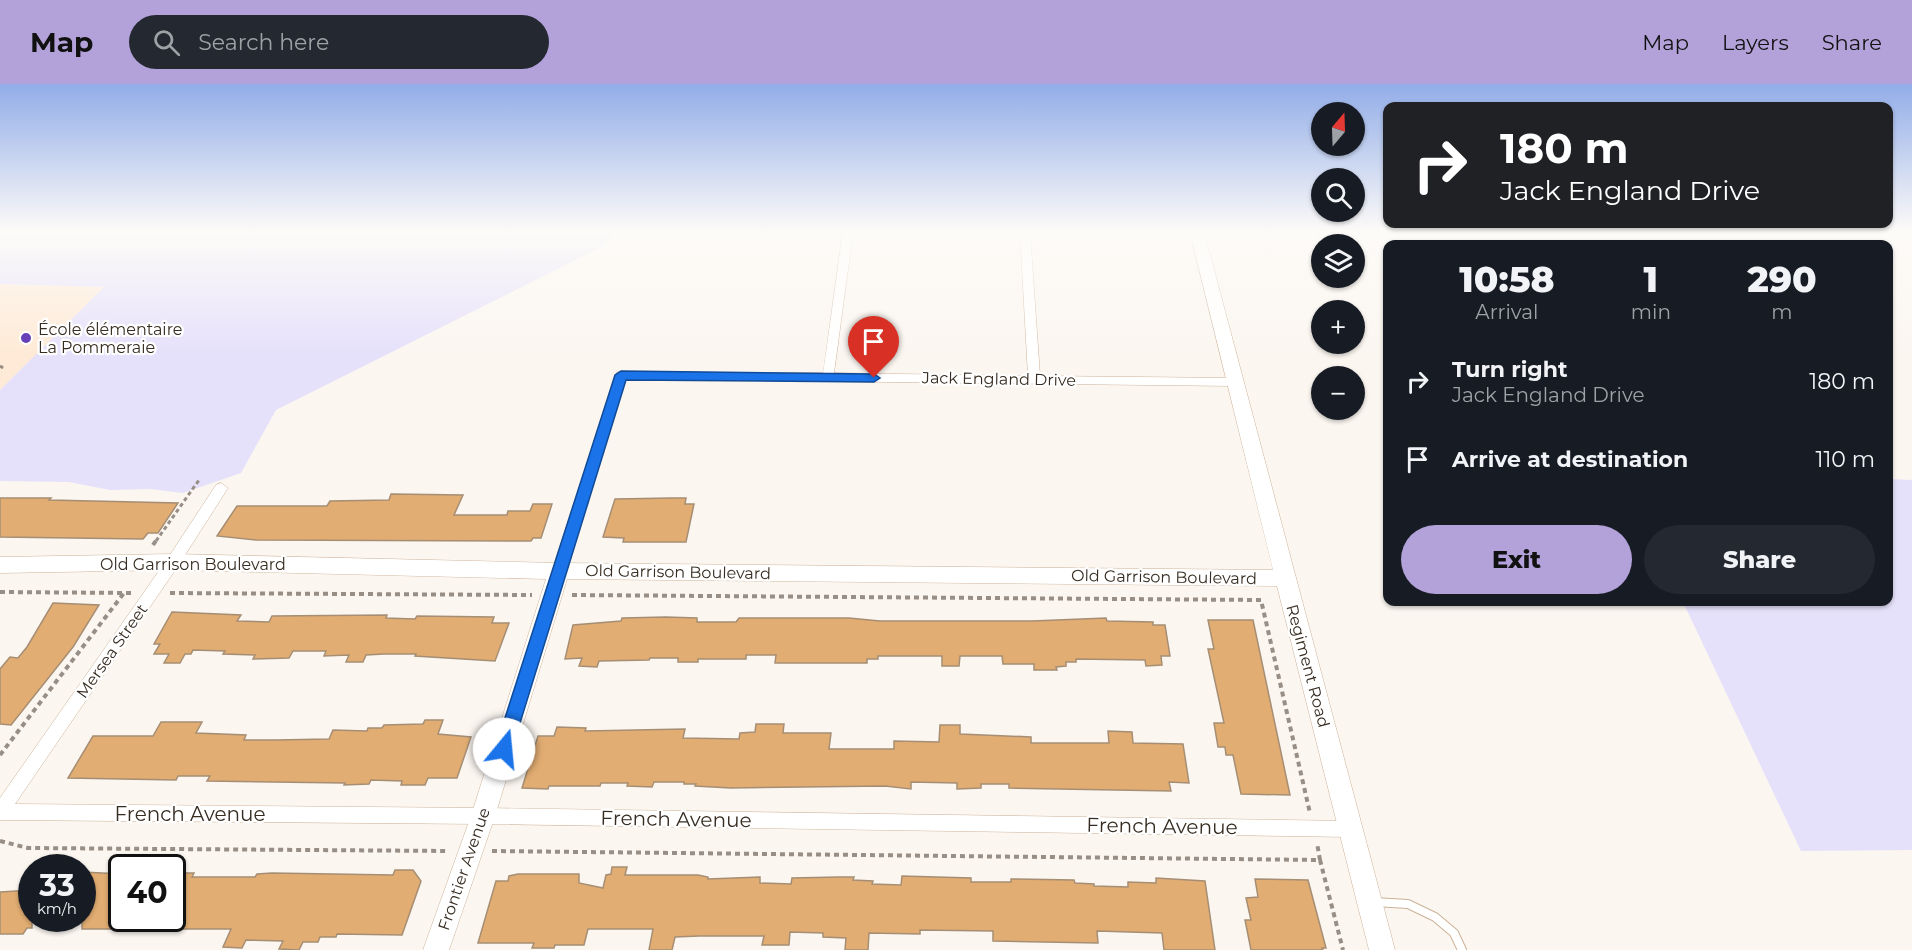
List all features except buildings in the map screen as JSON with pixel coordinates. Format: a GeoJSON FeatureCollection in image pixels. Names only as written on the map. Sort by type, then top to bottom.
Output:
{"type":"FeatureCollection","features":[{"type":"Feature","properties":{"kind":"street"},"geometry":{"type":"LineString","coordinates":[[828,377],[842,272]]}},
{"type":"Feature","properties":{"kind":"street"},"geometry":{"type":"LineString","coordinates":[[1027,272],[1034,380]]}},
{"type":"Feature","properties":{"kind":"street","name":"Regiment Road"},"geometry":{"type":"LineString","coordinates":[[1207,272],[1382,950]]}},
{"type":"Feature","properties":{"kind":"street","name":"Jack England Drive"},"geometry":{"type":"LineString","coordinates":[[621,375],[1234,382]]}},
{"type":"Feature","properties":{"kind":"street","name":"Frontier Avenue"},"geometry":{"type":"LineString","coordinates":[[436,950],[483,816],[621,375]]}},
{"type":"Feature","properties":{"kind":"street","name":"Mersea Street"},"geometry":{"type":"LineString","coordinates":[[0,812],[173,562],[221,488]]}},
{"type":"Feature","properties":{"kind":"street","name":"Old Garrison Boulevard"},"geometry":{"type":"LineString","coordinates":[[0,565],[173,562],[559,571],[1285,579]]}},
{"type":"Feature","properties":{"kind":"street","name":"French Avenue"},"geometry":{"type":"LineString","coordinates":[[0,812],[483,816],[1351,829]]}},
{"type":"Feature","properties":{"kind":"lane"},"geometry":{"type":"LineString","coordinates":[[1370,902],[1408,904],[1435,917],[1454,933],[1462,950]]}},
{"type":"Feature","properties":{"kind":"path"},"geometry":{"type":"LineString","coordinates":[[152,547],[199,480]]}},
{"type":"Feature","properties":{"kind":"path"},"geometry":{"type":"LineString","coordinates":[[0,592],[134,593]]}},
{"type":"Feature","properties":{"kind":"path"},"geometry":{"type":"LineString","coordinates":[[0,755],[124,593]]}},
{"type":"Feature","properties":{"kind":"path"},"geometry":{"type":"LineString","coordinates":[[166,593],[538,595]]}},
{"type":"Feature","properties":{"kind":"path"},"geometry":{"type":"LineString","coordinates":[[561,595],[1261,600],[1311,816]]}},
{"type":"Feature","properties":{"kind":"path"},"geometry":{"type":"LineString","coordinates":[[1315,838],[1343,950]]}},
{"type":"Feature","properties":{"kind":"path"},"geometry":{"type":"LineString","coordinates":[[0,841],[28,848],[460,851]]}},
{"type":"Feature","properties":{"kind":"path"},"geometry":{"type":"LineString","coordinates":[[484,851],[1320,860]]}},
{"type":"Feature","properties":{"kind":"shaded area"},"geometry":{"type":"Polygon","coordinates":[[[0,272],[550,272],[276,410],[241,473],[183,493],[150,489],[110,490],[69,482],[0,481],[0,390],[104,287],[0,284],[0,272]]]}},
{"type":"Feature","properties":{"kind":"shaded area","name":"École élémentaire La Pommeraie"},"geometry":{"type":"Polygon","coordinates":[[[0,284],[105,287],[0,390],[0,284]]]}},
{"type":"Feature","properties":{"kind":"shaded area"},"geometry":{"type":"Polygon","coordinates":[[[1893,479],[1912,480],[1912,850],[1801,851],[1685,606],[1893,606],[1893,479]]]}},
{"type":"Feature","properties":{"kind":"place","name":"École élémentaire La Pommeraie"},"geometry":{"type":"Point","coordinates":[26,338]}},
{"type":"Feature","properties":{"kind":"route"},"geometry":{"type":"LineString","coordinates":[[504,749],[621,375],[874,378]]}}]}
